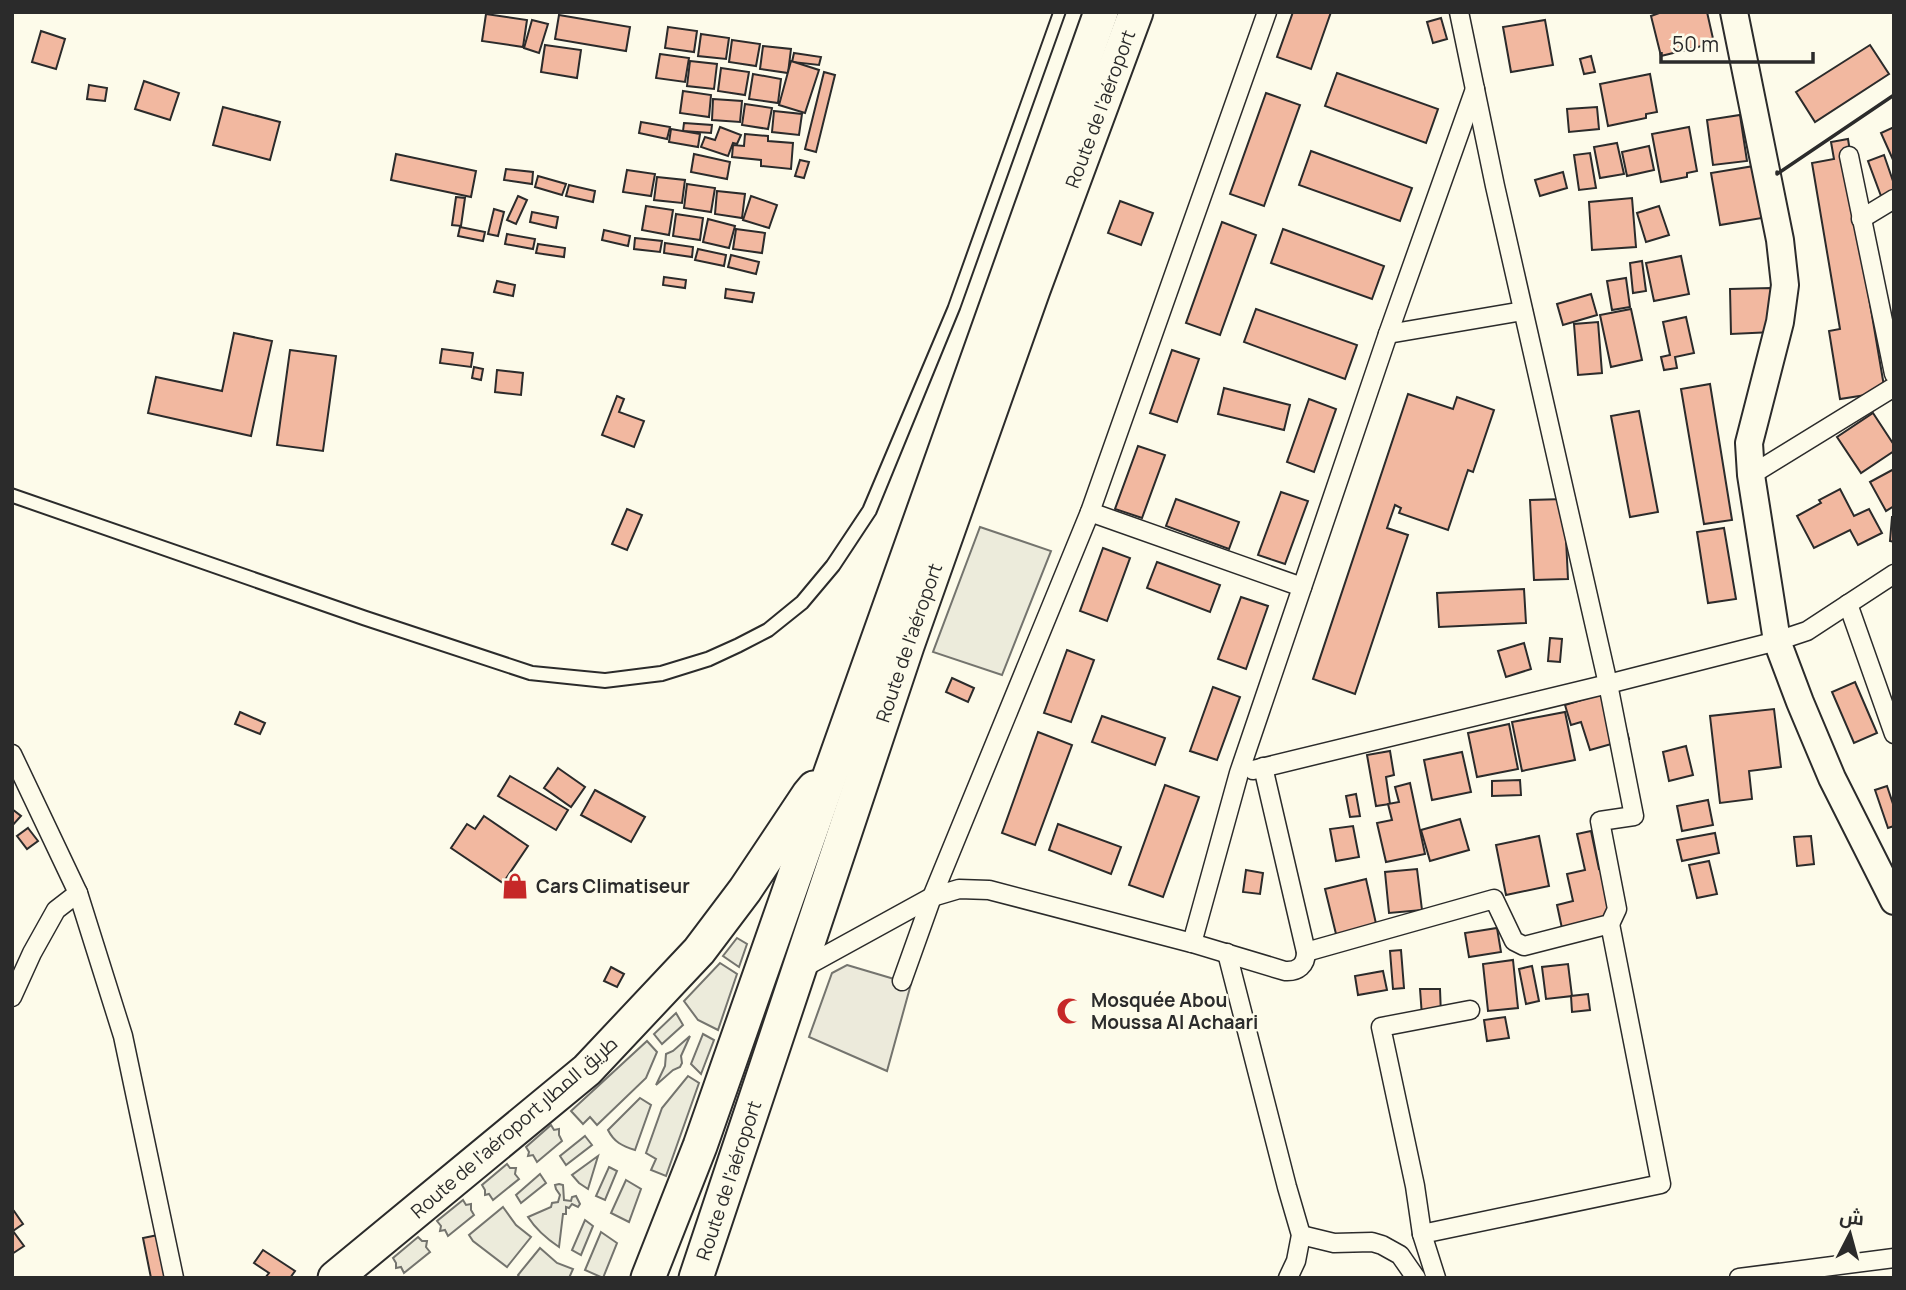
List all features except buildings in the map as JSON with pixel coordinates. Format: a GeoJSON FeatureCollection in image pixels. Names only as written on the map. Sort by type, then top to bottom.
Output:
{"type":"FeatureCollection","features":[{"type":"Feature","properties":{"kind":"highway","name":"Route de l'aéroport"},"geometry":{"type":"LineString","coordinates":[[918,529],[1101,12]]}},
{"type":"Feature","properties":{"kind":"highway","name":"Route de l'aéroport"},"geometry":{"type":"LineString","coordinates":[[696,1278],[907,646],[1136,12]]}},
{"type":"Feature","properties":{"kind":"highway","name":"Route de l'aéroport طريق المطار"},"geometry":{"type":"LineString","coordinates":[[335,1278],[587,1070],[699,951],[745,890],[809,794],[831,772],[918,529]]}},
{"type":"Feature","properties":{"kind":"highway"},"geometry":{"type":"LineString","coordinates":[[648,1278],[700,1146],[831,772]]}},
{"type":"Feature","properties":{"kind":"street"},"geometry":{"type":"LineString","coordinates":[[902,981],[932,897],[1090,512],[1267,12]]}},
{"type":"Feature","properties":{"kind":"street"},"geometry":{"type":"LineString","coordinates":[[1422,1234],[1661,1184],[1610,924],[1618,909],[1600,821],[1634,816],[1608,684],[1523,311],[1459,12]]}},
{"type":"Feature","properties":{"kind":"street"},"geometry":{"type":"LineString","coordinates":[[1734,12],[1780,240],[1785,285],[1780,322],[1749,443],[1751,475],[1777,641],[1832,778],[1894,901]]}},
{"type":"Feature","properties":{"kind":"street"},"geometry":{"type":"LineString","coordinates":[[1192,943],[1239,773],[1388,334],[1475,88]]}},
{"type":"Feature","properties":{"kind":"street"},"geometry":{"type":"LineString","coordinates":[[1849,156],[1894,373]]}},
{"type":"Feature","properties":{"kind":"street"},"geometry":{"type":"LineString","coordinates":[[1861,219],[1894,199]]}},
{"type":"Feature","properties":{"kind":"street"},"geometry":{"type":"LineString","coordinates":[[1388,334],[1523,311]]}},
{"type":"Feature","properties":{"kind":"street"},"geometry":{"type":"LineString","coordinates":[[1751,475],[1894,387]]}},
{"type":"Feature","properties":{"kind":"street"},"geometry":{"type":"LineString","coordinates":[[1090,512],[1302,587]]}},
{"type":"Feature","properties":{"kind":"street"},"geometry":{"type":"LineString","coordinates":[[1239,773],[1777,641],[1807,631],[1894,574]]}},
{"type":"Feature","properties":{"kind":"street"},"geometry":{"type":"LineString","coordinates":[[1848,604],[1887,696],[1894,734]]}},
{"type":"Feature","properties":{"kind":"street"},"geometry":{"type":"LineString","coordinates":[[12,754],[78,893],[123,1036],[174,1278]]}},
{"type":"Feature","properties":{"kind":"street"},"geometry":{"type":"LineString","coordinates":[[798,971],[932,897],[959,889],[989,890],[1192,943],[1289,972],[1296,971],[1306,959],[1306,952],[1264,767]]}},
{"type":"Feature","properties":{"kind":"street"},"geometry":{"type":"LineString","coordinates":[[12,997],[56,910],[78,893]]}},
{"type":"Feature","properties":{"kind":"street"},"geometry":{"type":"LineString","coordinates":[[1306,952],[1494,899],[1514,941],[1524,946],[1610,924]]}},
{"type":"Feature","properties":{"kind":"street"},"geometry":{"type":"LineString","coordinates":[[1227,953],[1301,1235],[1296,1261],[1288,1278]]}},
{"type":"Feature","properties":{"kind":"street"},"geometry":{"type":"LineString","coordinates":[[1436,1278],[1422,1234],[1415,1186],[1381,1027],[1471,1010]]}},
{"type":"Feature","properties":{"kind":"street"},"geometry":{"type":"LineString","coordinates":[[1301,1235],[1334,1243],[1372,1242],[1382,1245],[1400,1255],[1416,1278]]}},
{"type":"Feature","properties":{"kind":"street"},"geometry":{"type":"LineString","coordinates":[[1739,1278],[1809,1273],[1894,1258]]}},
{"type":"Feature","properties":{"kind":"shaded area"},"geometry":{"type":"Polygon","coordinates":[[[980,527],[1051,551],[1002,675],[933,652],[980,527]]]}},
{"type":"Feature","properties":{"kind":"shaded area"},"geometry":{"type":"Polygon","coordinates":[[[737,938],[747,944],[739,967],[723,956],[737,938]]]}},
{"type":"Feature","properties":{"kind":"shaded area"},"geometry":{"type":"Polygon","coordinates":[[[720,963],[737,974],[718,1030],[698,1020],[684,1001],[720,963]]]}},
{"type":"Feature","properties":{"kind":"shaded area"},"geometry":{"type":"Polygon","coordinates":[[[847,965],[911,984],[887,1071],[809,1037],[832,973],[847,965]]]}},
{"type":"Feature","properties":{"kind":"shaded area"},"geometry":{"type":"Polygon","coordinates":[[[676,1013],[683,1025],[662,1044],[654,1034],[676,1013]]]}},
{"type":"Feature","properties":{"kind":"shaded area"},"geometry":{"type":"Polygon","coordinates":[[[703,1034],[714,1040],[701,1074],[691,1064],[703,1034]]]}},
{"type":"Feature","properties":{"kind":"shaded area"},"geometry":{"type":"Polygon","coordinates":[[[690,1036],[681,1056],[680,1067],[656,1085],[665,1066],[666,1054],[690,1036]]]}},
{"type":"Feature","properties":{"kind":"shaded area"},"geometry":{"type":"Polygon","coordinates":[[[647,1041],[657,1052],[646,1078],[597,1125],[590,1117],[583,1124],[571,1111],[647,1041]]]}},
{"type":"Feature","properties":{"kind":"shaded area"},"geometry":{"type":"Polygon","coordinates":[[[688,1076],[699,1083],[666,1176],[651,1170],[656,1159],[646,1153],[662,1108],[688,1076]]]}},
{"type":"Feature","properties":{"kind":"shaded area"},"geometry":{"type":"Polygon","coordinates":[[[640,1098],[651,1105],[635,1150],[619,1143],[608,1130],[640,1098]]]}},
{"type":"Feature","properties":{"kind":"shaded area"},"geometry":{"type":"Polygon","coordinates":[[[551,1125],[554,1130],[559,1129],[562,1141],[537,1162],[533,1155],[528,1156],[526,1147],[551,1125]]]}},
{"type":"Feature","properties":{"kind":"shaded area"},"geometry":{"type":"Polygon","coordinates":[[[585,1136],[592,1145],[566,1165],[560,1156],[585,1136]]]}},
{"type":"Feature","properties":{"kind":"shaded area"},"geometry":{"type":"Polygon","coordinates":[[[598,1156],[588,1189],[572,1175],[598,1156]]]}},
{"type":"Feature","properties":{"kind":"shaded area"},"geometry":{"type":"Polygon","coordinates":[[[507,1164],[510,1168],[516,1168],[515,1174],[519,1179],[493,1200],[489,1194],[485,1195],[482,1185],[507,1164]]]}},
{"type":"Feature","properties":{"kind":"shaded area"},"geometry":{"type":"Polygon","coordinates":[[[609,1167],[617,1171],[605,1200],[596,1196],[609,1167]]]}},
{"type":"Feature","properties":{"kind":"shaded area"},"geometry":{"type":"Polygon","coordinates":[[[540,1174],[546,1183],[521,1203],[516,1195],[540,1174]]]}},
{"type":"Feature","properties":{"kind":"shaded area"},"geometry":{"type":"Polygon","coordinates":[[[626,1180],[641,1189],[629,1222],[611,1213],[626,1180]]]}},
{"type":"Feature","properties":{"kind":"shaded area"},"geometry":{"type":"Polygon","coordinates":[[[555,1185],[563,1185],[564,1200],[571,1201],[572,1197],[576,1196],[580,1204],[578,1207],[572,1204],[569,1208],[566,1207],[559,1247],[542,1234],[528,1217],[558,1202],[560,1195],[555,1185]]]}},
{"type":"Feature","properties":{"kind":"shaded area"},"geometry":{"type":"Polygon","coordinates":[[[463,1200],[466,1205],[471,1204],[474,1215],[448,1236],[445,1230],[440,1231],[441,1226],[437,1221],[463,1200]]]}},
{"type":"Feature","properties":{"kind":"shaded area"},"geometry":{"type":"Polygon","coordinates":[[[503,1207],[516,1225],[531,1237],[507,1267],[469,1235],[503,1207]]]}},
{"type":"Feature","properties":{"kind":"shaded area"},"geometry":{"type":"Polygon","coordinates":[[[585,1220],[593,1226],[581,1255],[572,1250],[585,1220]]]}},
{"type":"Feature","properties":{"kind":"shaded area"},"geometry":{"type":"Polygon","coordinates":[[[601,1232],[617,1243],[603,1278],[585,1270],[601,1232]]]}},
{"type":"Feature","properties":{"kind":"shaded area"},"geometry":{"type":"Polygon","coordinates":[[[418,1237],[427,1241],[426,1247],[430,1252],[404,1273],[401,1267],[396,1268],[393,1258],[418,1237]]]}},
{"type":"Feature","properties":{"kind":"shaded area"},"geometry":{"type":"Polygon","coordinates":[[[540,1248],[557,1263],[573,1269],[569,1278],[520,1278],[518,1275],[540,1248]]]}},
{"type":"Feature","properties":{"kind":"tram line"},"geometry":{"type":"LineString","coordinates":[[12,488],[533,666],[605,673],[660,666],[706,652],[735,639],[764,624],[797,597],[827,561],[863,507],[948,306],[1053,12]]}},
{"type":"Feature","properties":{"kind":"tram line"},"geometry":{"type":"LineString","coordinates":[[12,503],[529,680],[605,688],[663,681],[711,666],[772,636],[807,608],[839,570],[876,514],[960,309],[1066,12]]}},
{"type":"Feature","properties":{"kind":"wall"},"geometry":{"type":"LineString","coordinates":[[1777,172],[1894,95]]}},
{"type":"Feature","properties":{"kind":"place","name":"Cars Climatiseur"},"geometry":{"type":"Point","coordinates":[515,886]}},
{"type":"Feature","properties":{"kind":"place","name":"Mosquée Abou Moussa Al Achaari"},"geometry":{"type":"Point","coordinates":[1070,1011]}}]}
